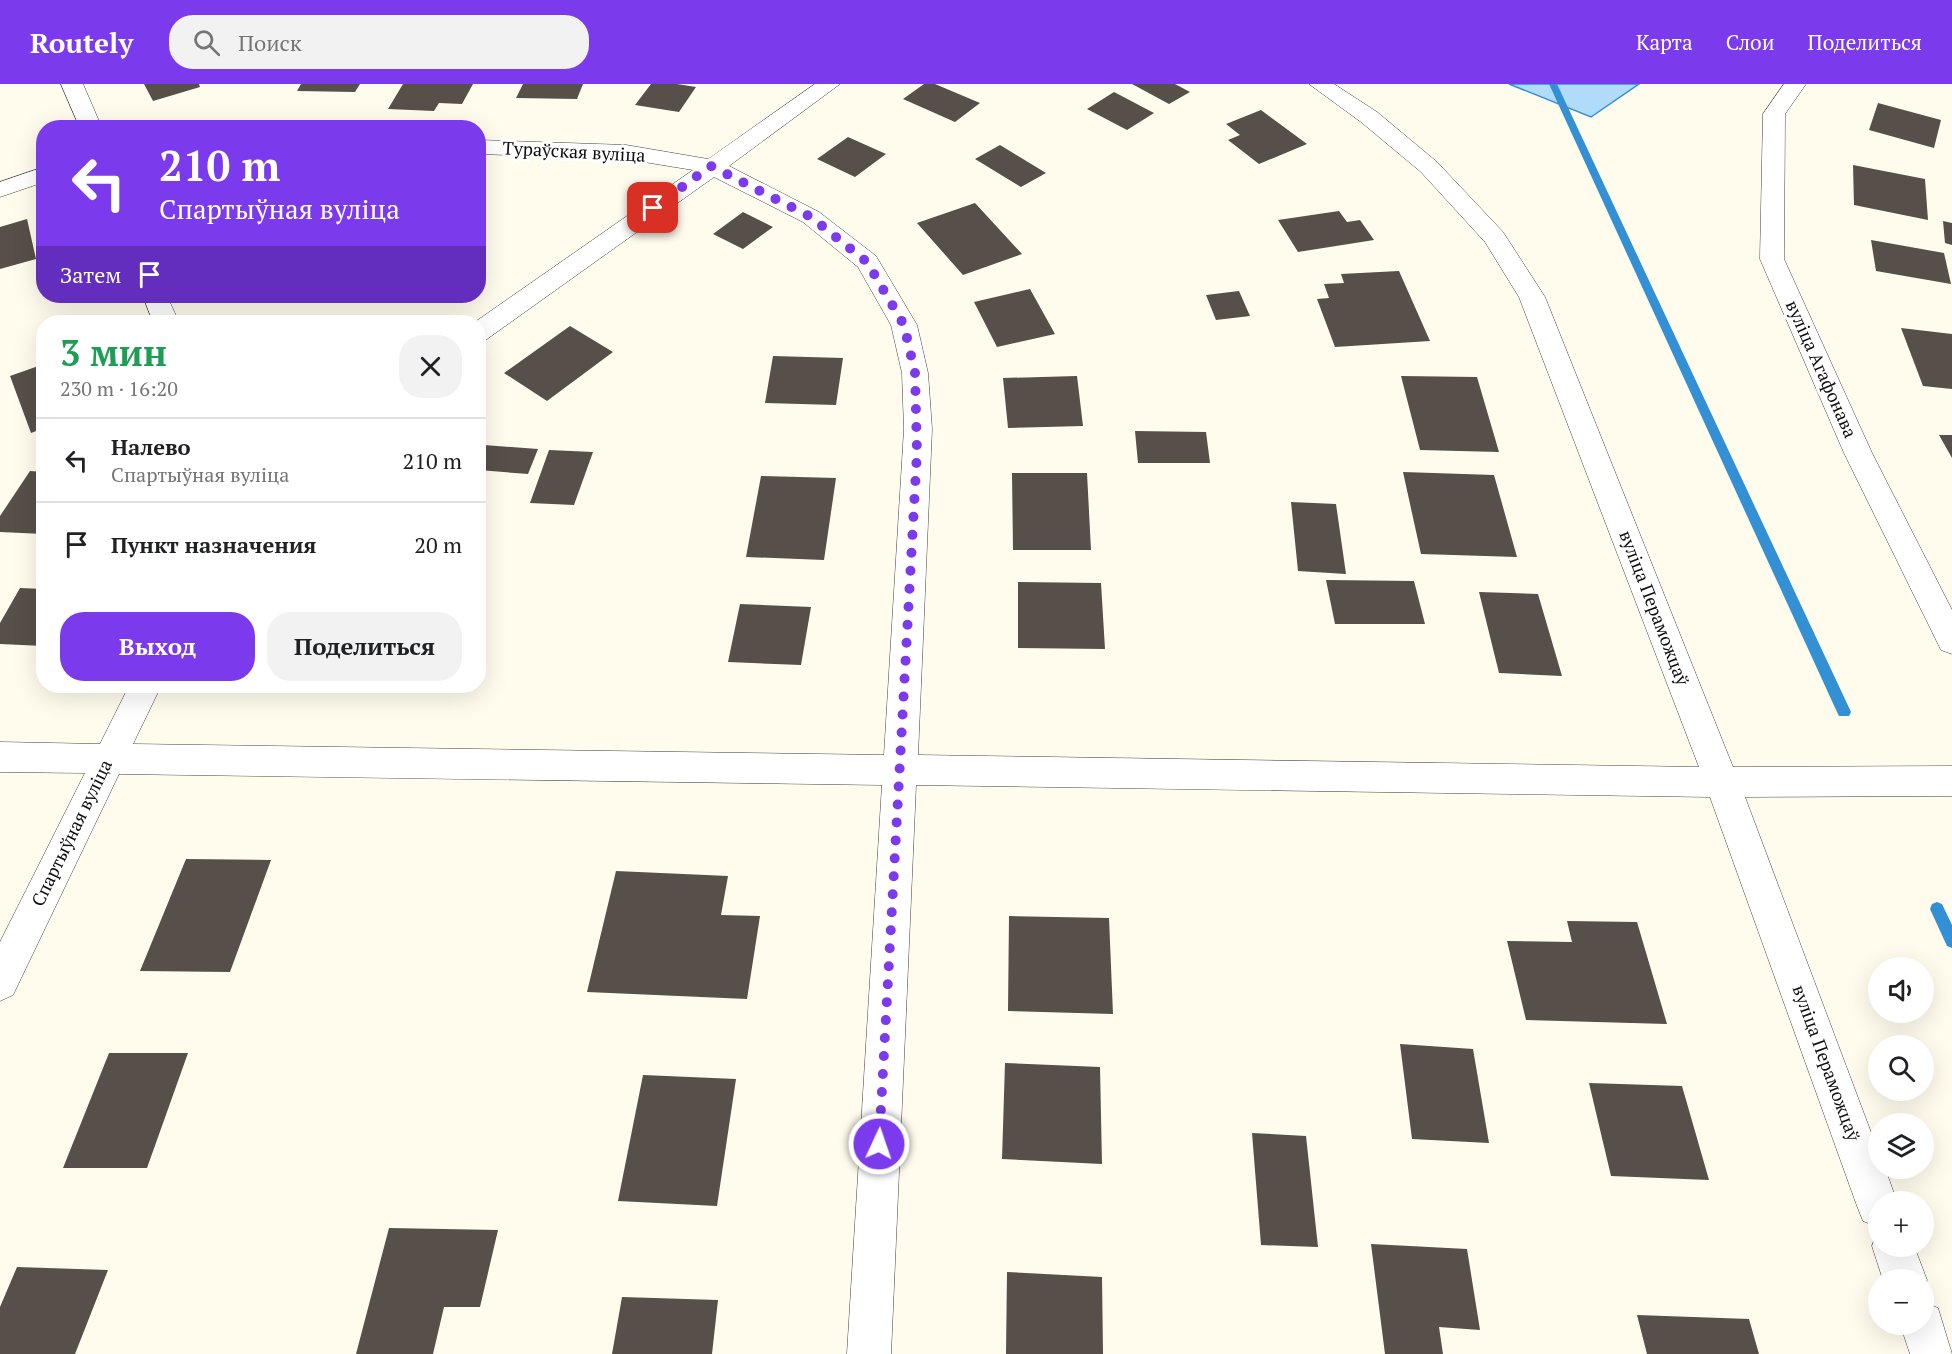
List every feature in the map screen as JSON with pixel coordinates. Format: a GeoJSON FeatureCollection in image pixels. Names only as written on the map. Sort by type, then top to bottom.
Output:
{"type":"FeatureCollection","features":[{"type":"Feature","properties":{"kind":"street"},"geometry":{"type":"LineString","coordinates":[[72,84],[88,120]]}},
{"type":"Feature","properties":{"kind":"street"},"geometry":{"type":"LineString","coordinates":[[486,327],[829,84]]}},
{"type":"Feature","properties":{"kind":"street","name":"вуліца Пераможцаў"},"geometry":{"type":"LineString","coordinates":[[1320,84],[1369,117],[1430,167],[1494,237],[1532,297],[1722,782],[1872,1191]]}},
{"type":"Feature","properties":{"kind":"street","name":"вуліца Агафонава"},"geometry":{"type":"LineString","coordinates":[[1795,84],[1774,114],[1772,259],[1858,453],[1952,641]]}},
{"type":"Feature","properties":{"kind":"street","name":"Тураўская вуліца"},"geometry":{"type":"LineString","coordinates":[[486,147],[627,152],[711,166],[811,217],[867,262],[904,325],[915,373],[918,429],[898,771],[869,1354]]}},
{"type":"Feature","properties":{"kind":"street"},"geometry":{"type":"LineString","coordinates":[[0,190],[36,177]]}},
{"type":"Feature","properties":{"kind":"street","name":"Спартыўная вуліца"},"geometry":{"type":"LineString","coordinates":[[0,982],[108,757],[141,693]]}},
{"type":"Feature","properties":{"kind":"street"},"geometry":{"type":"LineString","coordinates":[[0,757],[1722,782],[1952,781]]}},
{"type":"Feature","properties":{"kind":"street"},"geometry":{"type":"LineString","coordinates":[[1926,1335],[1932,1354]]}},
{"type":"Feature","properties":{"kind":"water"},"geometry":{"type":"Polygon","coordinates":[[[1509,84],[1639,84],[1591,117],[1509,84]]]}},
{"type":"Feature","properties":{"kind":"building"},"geometry":{"type":"Polygon","coordinates":[[[144,84],[199,84],[200,87],[153,101],[144,84]]]}},
{"type":"Feature","properties":{"kind":"building"},"geometry":{"type":"Polygon","coordinates":[[[301,84],[360,84],[355,92],[297,91],[301,84]]]}},
{"type":"Feature","properties":{"kind":"building"},"geometry":{"type":"Polygon","coordinates":[[[403,84],[473,84],[462,104],[439,103],[434,111],[388,109],[403,84]]]}},
{"type":"Feature","properties":{"kind":"building"},"geometry":{"type":"Polygon","coordinates":[[[523,84],[583,84],[577,99],[516,98],[523,84]]]}},
{"type":"Feature","properties":{"kind":"building"},"geometry":{"type":"Polygon","coordinates":[[[651,84],[696,87],[679,112],[635,105],[651,84]]]}},
{"type":"Feature","properties":{"kind":"building"},"geometry":{"type":"Polygon","coordinates":[[[924,84],[935,84],[980,103],[955,122],[903,99],[924,84]]]}},
{"type":"Feature","properties":{"kind":"building"},"geometry":{"type":"Polygon","coordinates":[[[1132,84],[1175,84],[1190,92],[1169,104],[1132,84]]]}},
{"type":"Feature","properties":{"kind":"building"},"geometry":{"type":"Polygon","coordinates":[[[1114,92],[1154,113],[1127,130],[1087,109],[1114,92]]]}},
{"type":"Feature","properties":{"kind":"building"},"geometry":{"type":"Polygon","coordinates":[[[1878,103],[1941,120],[1934,148],[1869,130],[1878,103]]]}},
{"type":"Feature","properties":{"kind":"building"},"geometry":{"type":"Polygon","coordinates":[[[1261,110],[1307,144],[1259,164],[1228,140],[1240,135],[1226,124],[1261,110]]]}},
{"type":"Feature","properties":{"kind":"building"},"geometry":{"type":"Polygon","coordinates":[[[848,137],[886,154],[855,177],[817,159],[848,137]]]}},
{"type":"Feature","properties":{"kind":"building"},"geometry":{"type":"Polygon","coordinates":[[[1000,145],[1046,173],[1021,187],[975,159],[1000,145]]]}},
{"type":"Feature","properties":{"kind":"building"},"geometry":{"type":"Polygon","coordinates":[[[1853,165],[1925,179],[1928,220],[1854,205],[1853,165]]]}},
{"type":"Feature","properties":{"kind":"building"},"geometry":{"type":"Polygon","coordinates":[[[975,203],[1022,254],[963,275],[917,223],[975,203]]]}},
{"type":"Feature","properties":{"kind":"building"},"geometry":{"type":"Polygon","coordinates":[[[1339,211],[1347,222],[1360,220],[1374,240],[1298,252],[1278,220],[1339,211]]]}},
{"type":"Feature","properties":{"kind":"building"},"geometry":{"type":"Polygon","coordinates":[[[743,212],[773,227],[743,249],[713,234],[743,212]]]}},
{"type":"Feature","properties":{"kind":"building"},"geometry":{"type":"Polygon","coordinates":[[[27,219],[36,259],[0,269],[0,227],[27,219]]]}},
{"type":"Feature","properties":{"kind":"building"},"geometry":{"type":"Polygon","coordinates":[[[1943,221],[1952,223],[1952,245],[1945,243],[1943,221]]]}},
{"type":"Feature","properties":{"kind":"building"},"geometry":{"type":"Polygon","coordinates":[[[1871,240],[1944,253],[1951,284],[1876,271],[1871,240]]]}},
{"type":"Feature","properties":{"kind":"building"},"geometry":{"type":"Polygon","coordinates":[[[1399,271],[1430,341],[1335,347],[1317,299],[1329,298],[1324,284],[1344,283],[1341,274],[1399,271]]]}},
{"type":"Feature","properties":{"kind":"building"},"geometry":{"type":"Polygon","coordinates":[[[1030,289],[1055,334],[997,347],[974,302],[1030,289]]]}},
{"type":"Feature","properties":{"kind":"building"},"geometry":{"type":"Polygon","coordinates":[[[1239,291],[1250,316],[1216,320],[1206,295],[1239,291]]]}},
{"type":"Feature","properties":{"kind":"building"},"geometry":{"type":"Polygon","coordinates":[[[570,326],[613,352],[547,401],[504,373],[570,326]]]}},
{"type":"Feature","properties":{"kind":"building"},"geometry":{"type":"Polygon","coordinates":[[[1901,328],[1952,334],[1952,389],[1923,386],[1901,328]]]}},
{"type":"Feature","properties":{"kind":"building"},"geometry":{"type":"Polygon","coordinates":[[[773,356],[843,358],[836,405],[765,403],[773,356]]]}},
{"type":"Feature","properties":{"kind":"building"},"geometry":{"type":"Polygon","coordinates":[[[36,367],[36,431],[31,433],[10,376],[36,367]]]}},
{"type":"Feature","properties":{"kind":"building"},"geometry":{"type":"Polygon","coordinates":[[[1077,376],[1083,426],[1008,428],[1003,378],[1077,376]]]}},
{"type":"Feature","properties":{"kind":"building"},"geometry":{"type":"Polygon","coordinates":[[[1401,376],[1477,377],[1499,452],[1420,450],[1401,376]]]}},
{"type":"Feature","properties":{"kind":"building"},"geometry":{"type":"Polygon","coordinates":[[[1135,431],[1206,432],[1210,463],[1138,463],[1135,431]]]}},
{"type":"Feature","properties":{"kind":"building"},"geometry":{"type":"Polygon","coordinates":[[[1939,435],[1952,435],[1952,458],[1939,435]]]}},
{"type":"Feature","properties":{"kind":"building"},"geometry":{"type":"Polygon","coordinates":[[[486,445],[538,449],[528,474],[486,471],[486,445]]]}},
{"type":"Feature","properties":{"kind":"building"},"geometry":{"type":"Polygon","coordinates":[[[549,450],[593,452],[574,505],[530,503],[549,450]]]}},
{"type":"Feature","properties":{"kind":"building"},"geometry":{"type":"Polygon","coordinates":[[[30,471],[36,471],[36,534],[0,532],[0,516],[30,471]]]}},
{"type":"Feature","properties":{"kind":"building"},"geometry":{"type":"Polygon","coordinates":[[[1403,472],[1494,475],[1517,557],[1421,554],[1403,472]]]}},
{"type":"Feature","properties":{"kind":"building"},"geometry":{"type":"Polygon","coordinates":[[[1012,473],[1087,473],[1091,550],[1013,550],[1012,473]]]}},
{"type":"Feature","properties":{"kind":"building"},"geometry":{"type":"Polygon","coordinates":[[[761,476],[836,478],[824,560],[746,557],[761,476]]]}},
{"type":"Feature","properties":{"kind":"building"},"geometry":{"type":"Polygon","coordinates":[[[1291,502],[1336,504],[1346,574],[1298,571],[1291,502]]]}},
{"type":"Feature","properties":{"kind":"building"},"geometry":{"type":"Polygon","coordinates":[[[1326,580],[1414,581],[1425,624],[1335,624],[1326,580]]]}},
{"type":"Feature","properties":{"kind":"building"},"geometry":{"type":"Polygon","coordinates":[[[1018,582],[1101,583],[1105,649],[1018,648],[1018,582]]]}},
{"type":"Feature","properties":{"kind":"building"},"geometry":{"type":"Polygon","coordinates":[[[20,588],[36,589],[36,646],[0,644],[0,623],[20,588]]]}},
{"type":"Feature","properties":{"kind":"building"},"geometry":{"type":"Polygon","coordinates":[[[1479,592],[1538,594],[1562,676],[1499,673],[1479,592]]]}},
{"type":"Feature","properties":{"kind":"building"},"geometry":{"type":"Polygon","coordinates":[[[740,604],[811,607],[801,665],[728,662],[740,604]]]}},
{"type":"Feature","properties":{"kind":"building"},"geometry":{"type":"Polygon","coordinates":[[[186,859],[271,860],[230,972],[140,971],[186,859]]]}},
{"type":"Feature","properties":{"kind":"building"},"geometry":{"type":"Polygon","coordinates":[[[616,871],[728,876],[721,915],[760,916],[747,999],[587,992],[616,871]]]}},
{"type":"Feature","properties":{"kind":"building"},"geometry":{"type":"Polygon","coordinates":[[[1009,916],[1109,918],[1113,1014],[1008,1011],[1009,916]]]}},
{"type":"Feature","properties":{"kind":"building"},"geometry":{"type":"Polygon","coordinates":[[[1567,921],[1637,922],[1667,1024],[1526,1020],[1507,941],[1572,942],[1567,921]]]}},
{"type":"Feature","properties":{"kind":"building"},"geometry":{"type":"Polygon","coordinates":[[[1400,1044],[1473,1049],[1489,1143],[1412,1139],[1400,1044]]]}},
{"type":"Feature","properties":{"kind":"building"},"geometry":{"type":"Polygon","coordinates":[[[109,1053],[188,1053],[147,1168],[63,1168],[109,1053]]]}},
{"type":"Feature","properties":{"kind":"building"},"geometry":{"type":"Polygon","coordinates":[[[1005,1063],[1100,1067],[1102,1164],[1002,1159],[1005,1063]]]}},
{"type":"Feature","properties":{"kind":"building"},"geometry":{"type":"Polygon","coordinates":[[[643,1075],[736,1079],[717,1206],[618,1201],[643,1075]]]}},
{"type":"Feature","properties":{"kind":"building"},"geometry":{"type":"Polygon","coordinates":[[[1589,1083],[1682,1086],[1709,1180],[1611,1176],[1589,1083]]]}},
{"type":"Feature","properties":{"kind":"building"},"geometry":{"type":"Polygon","coordinates":[[[1252,1133],[1306,1136],[1318,1247],[1261,1245],[1252,1133]]]}},
{"type":"Feature","properties":{"kind":"building"},"geometry":{"type":"Polygon","coordinates":[[[389,1228],[498,1230],[480,1307],[444,1307],[433,1354],[356,1354],[389,1228]]]}},
{"type":"Feature","properties":{"kind":"building"},"geometry":{"type":"Polygon","coordinates":[[[1371,1244],[1467,1249],[1480,1330],[1439,1327],[1443,1354],[1385,1354],[1371,1244]]]}},
{"type":"Feature","properties":{"kind":"building"},"geometry":{"type":"Polygon","coordinates":[[[17,1267],[108,1270],[75,1354],[0,1354],[0,1307],[17,1267]]]}},
{"type":"Feature","properties":{"kind":"building"},"geometry":{"type":"Polygon","coordinates":[[[1007,1272],[1102,1277],[1103,1354],[1006,1354],[1007,1272]]]}},
{"type":"Feature","properties":{"kind":"building"},"geometry":{"type":"Polygon","coordinates":[[[622,1297],[718,1300],[712,1354],[612,1354],[622,1297]]]}},
{"type":"Feature","properties":{"kind":"building"},"geometry":{"type":"Polygon","coordinates":[[[1637,1315],[1749,1319],[1759,1354],[1647,1354],[1637,1315]]]}},
{"type":"Feature","properties":{"kind":"waterway"},"geometry":{"type":"LineString","coordinates":[[1553,84],[1844,712]]}},
{"type":"Feature","properties":{"kind":"waterway"},"geometry":{"type":"LineString","coordinates":[[1937,909],[1952,941]]}},
{"type":"Feature","properties":{"kind":"route"},"geometry":{"type":"LineString","coordinates":[[653,208],[711,166],[811,217],[867,262],[904,325],[915,373],[918,429],[879,1144]]}}]}
